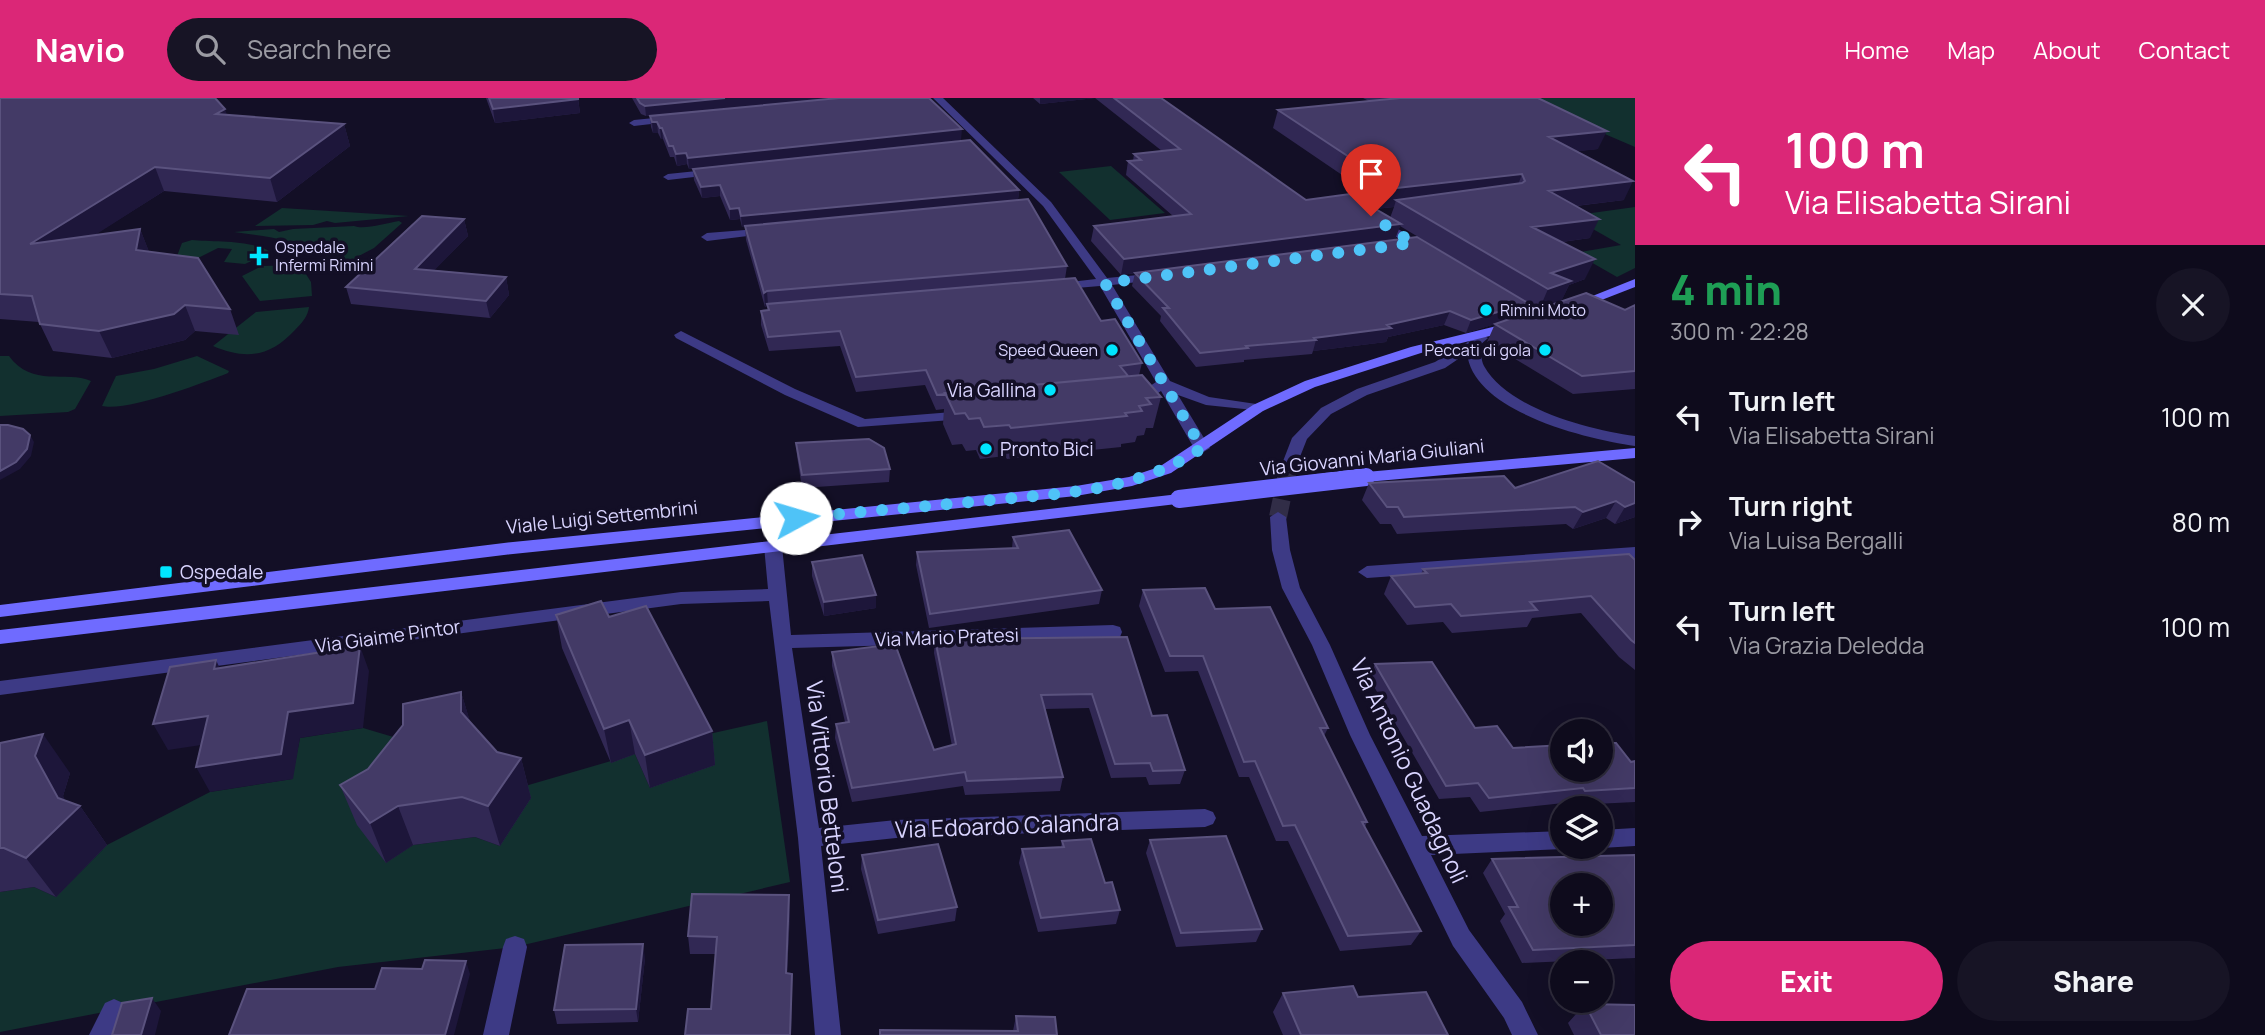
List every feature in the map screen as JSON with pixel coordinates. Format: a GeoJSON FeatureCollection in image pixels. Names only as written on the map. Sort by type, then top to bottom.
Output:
{"type":"FeatureCollection","features":[{"type":"Feature","properties":{"kind":"main road"},"geometry":{"type":"LineString","coordinates":[[1562,310],[1635,283]]}},
{"type":"Feature","properties":{"kind":"main road"},"geometry":{"type":"LineString","coordinates":[[1202,448],[1258,408],[1323,380],[1416,350],[1480,339],[1530,321]]}},
{"type":"Feature","properties":{"kind":"main road","name":"Viale Luigi Settembrini"},"geometry":{"type":"LineString","coordinates":[[0,611],[513,548],[1076,491],[1132,481],[1165,471],[1202,448]]}},
{"type":"Feature","properties":{"kind":"main road","name":"Via Giovanni Maria Giuliani"},"geometry":{"type":"LineString","coordinates":[[773,547],[1366,477],[1635,453]]}},
{"type":"Feature","properties":{"kind":"main road"},"geometry":{"type":"LineString","coordinates":[[0,637],[773,547]]}},
{"type":"Feature","properties":{"kind":"street"},"geometry":{"type":"LineString","coordinates":[[938,98],[1048,204],[1105,283],[1202,448]]}},
{"type":"Feature","properties":{"kind":"street"},"geometry":{"type":"LineString","coordinates":[[634,123],[692,117]]}},
{"type":"Feature","properties":{"kind":"street"},"geometry":{"type":"LineString","coordinates":[[971,145],[984,144]]}},
{"type":"Feature","properties":{"kind":"street"},"geometry":{"type":"LineString","coordinates":[[668,177],[723,171]]}},
{"type":"Feature","properties":{"kind":"street"},"geometry":{"type":"LineString","coordinates":[[1034,205],[1048,204]]}},
{"type":"Feature","properties":{"kind":"street"},"geometry":{"type":"LineString","coordinates":[[1396,213],[1371,216],[1436,256]]}},
{"type":"Feature","properties":{"kind":"street"},"geometry":{"type":"LineString","coordinates":[[707,237],[788,229]]}},
{"type":"Feature","properties":{"kind":"street"},"geometry":{"type":"LineString","coordinates":[[1386,246],[1413,243]]}},
{"type":"Feature","properties":{"kind":"street"},"geometry":{"type":"LineString","coordinates":[[1038,289],[1172,274]]}},
{"type":"Feature","properties":{"kind":"street"},"geometry":{"type":"LineString","coordinates":[[681,335],[790,391],[863,424],[982,413]]}},
{"type":"Feature","properties":{"kind":"street"},"geometry":{"type":"LineString","coordinates":[[1480,339],[1471,353],[1474,364],[1489,383],[1513,400],[1574,429],[1635,441]]}},
{"type":"Feature","properties":{"kind":"street"},"geometry":{"type":"LineString","coordinates":[[1288,469],[1300,438],[1326,411],[1362,391],[1440,365],[1480,339]]}},
{"type":"Feature","properties":{"kind":"street"},"geometry":{"type":"LineString","coordinates":[[1115,400],[1142,398],[1163,384]]}},
{"type":"Feature","properties":{"kind":"street"},"geometry":{"type":"LineString","coordinates":[[1163,384],[1206,401],[1258,408]]}},
{"type":"Feature","properties":{"kind":"street","name":"Via Antonio Guadagnoli"},"geometry":{"type":"LineString","coordinates":[[1278,517],[1281,550],[1291,588],[1321,645],[1360,735],[1461,937],[1513,1010],[1525,1035]]}},
{"type":"Feature","properties":{"kind":"street","name":"Via Vittorio Betteloni"},"geometry":{"type":"LineString","coordinates":[[773,547],[776,595],[809,838],[828,1035]]}},
{"type":"Feature","properties":{"kind":"street"},"geometry":{"type":"LineString","coordinates":[[1367,572],[1635,553]]}},
{"type":"Feature","properties":{"kind":"street","name":"Via Giaime Pintor"},"geometry":{"type":"LineString","coordinates":[[0,688],[681,598],[776,595]]}},
{"type":"Feature","properties":{"kind":"street","name":"Via Mario Pratesi"},"geometry":{"type":"LineString","coordinates":[[782,642],[1113,632]]}},
{"type":"Feature","properties":{"kind":"street","name":"Via Edoardo Calandra"},"geometry":{"type":"LineString","coordinates":[[809,838],[896,829],[1205,818]]}},
{"type":"Feature","properties":{"kind":"street"},"geometry":{"type":"LineString","coordinates":[[1613,838],[1635,837]]}},
{"type":"Feature","properties":{"kind":"street"},"geometry":{"type":"LineString","coordinates":[[1414,846],[1550,841]]}},
{"type":"Feature","properties":{"kind":"street"},"geometry":{"type":"LineString","coordinates":[[496,1035],[514,947]]}},
{"type":"Feature","properties":{"kind":"street"},"geometry":{"type":"LineString","coordinates":[[102,1035],[114,1011]]}},
{"type":"Feature","properties":{"kind":"green space"},"geometry":{"type":"Polygon","coordinates":[[[1521,98],[1635,98],[1635,147],[1521,98]]]}},
{"type":"Feature","properties":{"kind":"green space"},"geometry":{"type":"Polygon","coordinates":[[[1111,166],[1165,213],[1110,220],[1059,172],[1111,166]]]}},
{"type":"Feature","properties":{"kind":"green space"},"geometry":{"type":"Polygon","coordinates":[[[1635,207],[1635,268],[1617,277],[1575,253],[1621,245],[1570,216],[1635,207]]]}},
{"type":"Feature","properties":{"kind":"green space"},"geometry":{"type":"Polygon","coordinates":[[[282,208],[409,216],[335,223],[327,221],[313,225],[255,226],[282,208]]]}},
{"type":"Feature","properties":{"kind":"green space"},"geometry":{"type":"Polygon","coordinates":[[[399,221],[402,223],[374,248],[355,258],[358,261],[330,258],[282,240],[234,232],[363,227],[399,221]]]}},
{"type":"Feature","properties":{"kind":"green space"},"geometry":{"type":"Polygon","coordinates":[[[192,240],[244,243],[270,252],[245,264],[224,262],[232,249],[218,248],[198,258],[177,256],[182,243],[192,240]]]}},
{"type":"Feature","properties":{"kind":"green space"},"geometry":{"type":"Polygon","coordinates":[[[300,265],[311,282],[312,296],[260,301],[242,276],[262,266],[300,265]]]}},
{"type":"Feature","properties":{"kind":"green space"},"geometry":{"type":"Polygon","coordinates":[[[309,307],[298,327],[286,339],[267,351],[236,353],[213,346],[256,312],[309,307]]]}},
{"type":"Feature","properties":{"kind":"green space"},"geometry":{"type":"Polygon","coordinates":[[[0,356],[9,356],[18,366],[38,375],[91,381],[75,409],[68,412],[0,416],[0,356]]]}},
{"type":"Feature","properties":{"kind":"green space"},"geometry":{"type":"Polygon","coordinates":[[[197,356],[229,371],[228,373],[146,401],[114,407],[102,406],[116,376],[154,369],[197,356]]]}},
{"type":"Feature","properties":{"kind":"green space"},"geometry":{"type":"Polygon","coordinates":[[[767,721],[790,882],[515,947],[338,967],[0,1032],[0,892],[34,887],[56,897],[107,845],[210,792],[292,779],[300,738],[363,728],[417,744],[387,862],[413,845],[475,837],[500,846],[508,791],[635,754],[650,788],[700,736],[767,721]]]}},
{"type":"Feature","properties":{"kind":"building"},"geometry":{"type":"Polygon","coordinates":[[[0,98],[215,98],[225,109],[216,114],[344,124],[270,178],[155,167],[30,244],[140,229],[136,250],[198,258],[230,309],[185,305],[174,314],[99,331],[40,324],[32,296],[0,294],[0,98]]]}},
{"type":"Feature","properties":{"kind":"building"},"geometry":{"type":"Polygon","coordinates":[[[489,98],[578,98],[578,99],[493,109],[489,98]]]}},
{"type":"Feature","properties":{"kind":"building"},"geometry":{"type":"Polygon","coordinates":[[[637,98],[725,98],[645,106],[637,98]]]}},
{"type":"Feature","properties":{"kind":"building"},"geometry":{"type":"Polygon","coordinates":[[[839,98],[929,98],[962,129],[688,158],[686,153],[676,154],[673,146],[669,146],[662,128],[657,122],[652,122],[650,116],[839,98]]]}},
{"type":"Feature","properties":{"kind":"building"},"geometry":{"type":"Polygon","coordinates":[[[1114,98],[1161,98],[1306,200],[1350,194],[1401,224],[1124,259],[1094,226],[1191,214],[1128,161],[1141,160],[1134,154],[1180,149],[1114,98]]]}},
{"type":"Feature","properties":{"kind":"building"},"geometry":{"type":"Polygon","coordinates":[[[1400,98],[1538,98],[1607,131],[1549,137],[1633,181],[1549,191],[1599,219],[1532,227],[1595,259],[1551,273],[1571,281],[1548,289],[1396,200],[1522,183],[1525,181],[1522,174],[1379,190],[1372,186],[1390,184],[1278,110],[1400,98]]]}},
{"type":"Feature","properties":{"kind":"building"},"geometry":{"type":"Polygon","coordinates":[[[970,140],[1019,190],[741,216],[739,208],[730,209],[720,185],[701,187],[693,169],[970,140]]]}},
{"type":"Feature","properties":{"kind":"building"},"geometry":{"type":"Polygon","coordinates":[[[1028,199],[1067,266],[764,293],[745,226],[1028,199]]]}},
{"type":"Feature","properties":{"kind":"building"},"geometry":{"type":"Polygon","coordinates":[[[422,216],[464,219],[415,269],[506,277],[486,301],[346,287],[422,216]]]}},
{"type":"Feature","properties":{"kind":"building"},"geometry":{"type":"Polygon","coordinates":[[[1417,237],[1528,303],[1471,320],[1450,311],[1387,325],[1391,328],[1314,338],[1316,340],[1200,353],[1163,308],[1169,308],[1135,273],[1417,237]]]}},
{"type":"Feature","properties":{"kind":"building"},"geometry":{"type":"Polygon","coordinates":[[[1075,278],[1101,321],[1115,319],[1142,363],[1120,366],[1128,376],[937,395],[926,370],[856,377],[840,331],[768,337],[761,311],[769,310],[767,304],[1075,278]]]}},
{"type":"Feature","properties":{"kind":"building"},"geometry":{"type":"Polygon","coordinates":[[[1586,293],[1625,310],[1635,305],[1635,371],[1582,376],[1495,324],[1586,293]]]}},
{"type":"Feature","properties":{"kind":"building"},"geometry":{"type":"Polygon","coordinates":[[[1142,375],[1161,397],[1146,398],[1151,404],[1139,406],[1142,411],[1125,413],[1127,416],[1011,428],[1009,425],[984,427],[980,418],[969,419],[965,413],[955,414],[945,393],[1142,375]]]}},
{"type":"Feature","properties":{"kind":"building"},"geometry":{"type":"Polygon","coordinates":[[[0,425],[23,429],[30,435],[27,449],[16,462],[0,471],[0,425]]]}},
{"type":"Feature","properties":{"kind":"building"},"geometry":{"type":"Polygon","coordinates":[[[869,439],[884,448],[890,469],[802,475],[796,443],[869,439]]]}},
{"type":"Feature","properties":{"kind":"building"},"geometry":{"type":"Polygon","coordinates":[[[1598,461],[1635,483],[1635,503],[1625,507],[1616,501],[1583,512],[1575,507],[1404,517],[1398,507],[1387,507],[1369,483],[1504,476],[1515,488],[1598,461]]]}},
{"type":"Feature","properties":{"kind":"building"},"geometry":{"type":"Polygon","coordinates":[[[1069,530],[1102,590],[930,614],[917,552],[1018,548],[1013,537],[1069,530]]]}},
{"type":"Feature","properties":{"kind":"building"},"geometry":{"type":"Polygon","coordinates":[[[1629,554],[1635,560],[1635,643],[1591,596],[1530,602],[1537,610],[1461,616],[1451,604],[1415,607],[1391,576],[1427,573],[1423,569],[1629,554]]]}},
{"type":"Feature","properties":{"kind":"building"},"geometry":{"type":"Polygon","coordinates":[[[862,555],[876,595],[824,602],[812,562],[862,555]]]}},
{"type":"Feature","properties":{"kind":"building"},"geometry":{"type":"Polygon","coordinates":[[[1205,588],[1215,609],[1270,607],[1328,728],[1320,728],[1367,822],[1362,822],[1421,931],[1348,936],[1295,825],[1283,826],[1255,761],[1244,762],[1203,656],[1170,656],[1143,590],[1205,588]]]}},
{"type":"Feature","properties":{"kind":"building"},"geometry":{"type":"Polygon","coordinates":[[[601,601],[609,617],[646,606],[712,731],[645,755],[629,720],[604,729],[556,615],[601,601]]]}},
{"type":"Feature","properties":{"kind":"building"},"geometry":{"type":"Polygon","coordinates":[[[1127,637],[1152,716],[1167,715],[1185,770],[1153,771],[1150,763],[1115,764],[1092,694],[1041,695],[1063,777],[967,781],[965,772],[852,788],[836,724],[849,722],[832,652],[895,644],[934,750],[956,744],[935,639],[1127,637]]]}},
{"type":"Feature","properties":{"kind":"building"},"geometry":{"type":"Polygon","coordinates":[[[360,646],[353,703],[288,712],[281,754],[196,767],[208,716],[153,724],[170,667],[216,660],[214,669],[360,646]]]}},
{"type":"Feature","properties":{"kind":"building"},"geometry":{"type":"Polygon","coordinates":[[[1432,662],[1475,728],[1497,726],[1513,748],[1550,746],[1550,782],[1613,782],[1613,743],[1616,743],[1631,762],[1635,761],[1635,788],[1585,791],[1583,788],[1489,798],[1478,783],[1446,786],[1375,664],[1432,662]]]}},
{"type":"Feature","properties":{"kind":"building"},"geometry":{"type":"Polygon","coordinates":[[[461,692],[461,712],[497,752],[521,758],[488,806],[462,797],[398,806],[370,823],[340,785],[368,769],[403,725],[403,704],[461,692]]]}},
{"type":"Feature","properties":{"kind":"building"},"geometry":{"type":"Polygon","coordinates":[[[43,734],[35,756],[58,798],[80,806],[26,858],[0,848],[0,743],[43,734]]]}},
{"type":"Feature","properties":{"kind":"building"},"geometry":{"type":"Polygon","coordinates":[[[1226,836],[1262,929],[1181,933],[1150,840],[1226,836]]]}},
{"type":"Feature","properties":{"kind":"building"},"geometry":{"type":"Polygon","coordinates":[[[1091,839],[1105,883],[1112,882],[1120,910],[1041,918],[1022,849],[1064,847],[1062,841],[1091,839]]]}},
{"type":"Feature","properties":{"kind":"building"},"geometry":{"type":"Polygon","coordinates":[[[938,844],[957,907],[878,920],[862,855],[938,844]]]}},
{"type":"Feature","properties":{"kind":"building"},"geometry":{"type":"Polygon","coordinates":[[[1635,855],[1635,945],[1533,950],[1509,907],[1518,907],[1492,859],[1613,859],[1613,856],[1635,855]]]}},
{"type":"Feature","properties":{"kind":"building"},"geometry":{"type":"Polygon","coordinates":[[[692,894],[789,895],[786,973],[792,974],[790,1035],[685,1035],[688,1009],[711,1009],[717,937],[688,936],[692,894]]]}},
{"type":"Feature","properties":{"kind":"building"},"geometry":{"type":"Polygon","coordinates":[[[643,944],[636,1009],[554,1010],[565,945],[643,944]]]}},
{"type":"Feature","properties":{"kind":"building"},"geometry":{"type":"Polygon","coordinates":[[[425,960],[466,961],[445,1035],[229,1035],[247,989],[375,989],[382,968],[422,969],[425,960]]]}},
{"type":"Feature","properties":{"kind":"building"},"geometry":{"type":"Polygon","coordinates":[[[1353,986],[1358,997],[1426,992],[1448,1035],[1301,1035],[1283,993],[1353,986]]]}},
{"type":"Feature","properties":{"kind":"building"},"geometry":{"type":"Polygon","coordinates":[[[152,998],[141,1035],[112,1035],[122,1003],[152,998]]]}},
{"type":"Feature","properties":{"kind":"building"},"geometry":{"type":"Polygon","coordinates":[[[1613,1005],[1635,1005],[1635,1035],[1601,1035],[1590,1013],[1613,1013],[1613,1005]]]}},
{"type":"Feature","properties":{"kind":"building"},"geometry":{"type":"Polygon","coordinates":[[[1016,1016],[1055,1017],[1057,1035],[880,1035],[880,1030],[1018,1031],[1016,1016]]]}},
{"type":"Feature","properties":{"kind":"tunnel"},"geometry":{"type":"LineString","coordinates":[[1278,517],[1288,469]]}},
{"type":"Feature","properties":{"kind":"place","name":"Ospedale Infermi Rimini"},"geometry":{"type":"Point","coordinates":[259,256]}},
{"type":"Feature","properties":{"kind":"place","name":"Rimini Moto"},"geometry":{"type":"Point","coordinates":[1486,310]}},
{"type":"Feature","properties":{"kind":"place","name":"Speed Queen"},"geometry":{"type":"Point","coordinates":[1112,350]}},
{"type":"Feature","properties":{"kind":"place","name":"Peccati di gola"},"geometry":{"type":"Point","coordinates":[1545,350]}},
{"type":"Feature","properties":{"kind":"place","name":"Via Gallina"},"geometry":{"type":"Point","coordinates":[1050,390]}},
{"type":"Feature","properties":{"kind":"place","name":"Pronto Bici"},"geometry":{"type":"Point","coordinates":[986,449]}},
{"type":"Feature","properties":{"kind":"place","name":"Ospedale"},"geometry":{"type":"Point","coordinates":[166,572]}},
{"type":"Feature","properties":{"kind":"route"},"geometry":{"type":"LineString","coordinates":[[796,518],[1076,491],[1132,481],[1165,471],[1202,448],[1105,283],[1413,243],[1371,216]]}}]}
